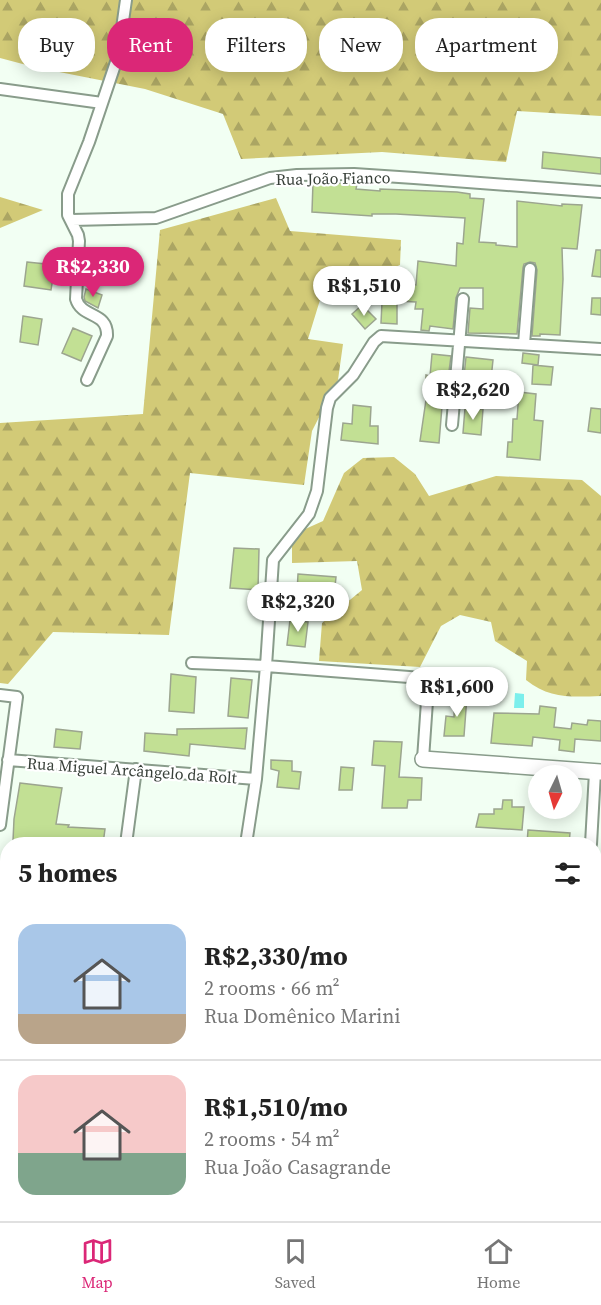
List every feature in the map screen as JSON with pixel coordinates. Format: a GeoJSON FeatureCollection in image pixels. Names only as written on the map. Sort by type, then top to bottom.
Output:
{"type":"FeatureCollection","features":[{"type":"Feature","properties":{"kind":"street"},"geometry":{"type":"LineString","coordinates":[[87,380],[107,336],[107,330],[103,321],[82,309],[78,304],[79,241],[66,207],[68,194],[118,56],[126,0]]}},
{"type":"Feature","properties":{"kind":"street"},"geometry":{"type":"LineString","coordinates":[[0,89],[102,103]]}},
{"type":"Feature","properties":{"kind":"street","name":"Rua João Fianco"},"geometry":{"type":"LineString","coordinates":[[72,220],[156,218],[270,178],[297,175],[354,174],[601,192]]}},
{"type":"Feature","properties":{"kind":"street"},"geometry":{"type":"LineString","coordinates":[[524,344],[530,269]]}},
{"type":"Feature","properties":{"kind":"street"},"geometry":{"type":"LineString","coordinates":[[452,425],[463,299]]}},
{"type":"Feature","properties":{"kind":"street"},"geometry":{"type":"LineString","coordinates":[[247,837],[256,779],[273,560],[309,514],[317,491],[330,398],[353,375],[374,342],[381,336],[601,349]]}},
{"type":"Feature","properties":{"kind":"street"},"geometry":{"type":"LineString","coordinates":[[192,663],[266,666],[422,678],[427,682],[428,687],[423,759],[598,772],[592,837]]}},
{"type":"Feature","properties":{"kind":"street"},"geometry":{"type":"LineString","coordinates":[[0,695],[17,697],[0,825]]}},
{"type":"Feature","properties":{"kind":"street","name":"Rua Miguel Arcângelo da Rolt"},"geometry":{"type":"LineString","coordinates":[[8,760],[256,779]]}},
{"type":"Feature","properties":{"kind":"street"},"geometry":{"type":"LineString","coordinates":[[127,837],[136,769]]}},
{"type":"Feature","properties":{"kind":"green space"},"geometry":{"type":"Polygon","coordinates":[[[0,0],[601,0],[601,116],[517,111],[506,162],[382,152],[241,159],[223,114],[145,89],[59,72],[95,72],[95,18],[18,18],[18,63],[0,58],[0,0]]]}},
{"type":"Feature","properties":{"kind":"green space"},"geometry":{"type":"Polygon","coordinates":[[[0,197],[43,210],[0,228],[0,197]]]}},
{"type":"Feature","properties":{"kind":"green space"},"geometry":{"type":"Polygon","coordinates":[[[276,198],[290,231],[401,240],[400,265],[320,300],[308,339],[343,344],[338,380],[312,431],[304,485],[190,473],[169,635],[53,632],[8,684],[0,683],[0,423],[143,414],[160,230],[276,198]]]}},
{"type":"Feature","properties":{"kind":"green space"},"geometry":{"type":"Polygon","coordinates":[[[394,457],[415,474],[429,496],[496,476],[582,480],[601,496],[601,696],[561,696],[535,686],[526,680],[527,661],[495,641],[491,622],[460,615],[441,626],[420,667],[319,661],[322,623],[362,590],[357,561],[292,563],[292,535],[323,521],[344,473],[363,458],[394,457]]]}},
{"type":"Feature","properties":{"kind":"water"},"geometry":{"type":"Polygon","coordinates":[[[515,693],[524,694],[524,708],[514,708],[515,693]]]}},
{"type":"Feature","properties":{"kind":"building"},"geometry":{"type":"Polygon","coordinates":[[[543,152],[601,158],[601,174],[542,168],[543,152]]]}},
{"type":"Feature","properties":{"kind":"building"},"geometry":{"type":"Polygon","coordinates":[[[313,182],[357,184],[356,189],[380,191],[380,189],[470,194],[470,198],[484,199],[479,242],[517,247],[517,201],[562,206],[562,204],[582,205],[577,249],[562,248],[560,335],[532,336],[537,270],[535,263],[530,262],[524,264],[523,268],[517,334],[468,333],[470,308],[483,309],[483,288],[460,288],[456,298],[453,329],[430,326],[429,331],[421,330],[423,309],[415,309],[416,302],[397,301],[397,324],[381,323],[382,302],[389,302],[390,278],[398,278],[398,287],[406,288],[406,285],[416,285],[418,261],[456,266],[457,243],[463,244],[465,218],[312,212],[313,182]]]}},
{"type":"Feature","properties":{"kind":"building"},"geometry":{"type":"Polygon","coordinates":[[[596,250],[601,250],[601,277],[592,276],[596,250]]]}},
{"type":"Feature","properties":{"kind":"building"},"geometry":{"type":"Polygon","coordinates":[[[27,262],[55,265],[51,290],[24,286],[27,262]]]}},
{"type":"Feature","properties":{"kind":"building"},"geometry":{"type":"Polygon","coordinates":[[[86,289],[102,295],[98,308],[85,301],[86,289]]]}},
{"type":"Feature","properties":{"kind":"building"},"geometry":{"type":"Polygon","coordinates":[[[592,298],[601,298],[601,315],[591,314],[592,298]]]}},
{"type":"Feature","properties":{"kind":"building"},"geometry":{"type":"Polygon","coordinates":[[[362,305],[376,319],[365,329],[352,314],[362,305]]]}},
{"type":"Feature","properties":{"kind":"building"},"geometry":{"type":"Polygon","coordinates":[[[23,316],[42,319],[38,345],[20,342],[23,316]]]}},
{"type":"Feature","properties":{"kind":"building"},"geometry":{"type":"Polygon","coordinates":[[[73,328],[92,336],[81,361],[62,353],[73,328]]]}},
{"type":"Feature","properties":{"kind":"building"},"geometry":{"type":"Polygon","coordinates":[[[523,353],[539,355],[538,365],[522,363],[523,353]]]}},
{"type":"Feature","properties":{"kind":"building"},"geometry":{"type":"Polygon","coordinates":[[[432,354],[451,356],[446,394],[443,394],[439,443],[420,441],[427,393],[425,393],[426,375],[430,376],[432,354]]]}},
{"type":"Feature","properties":{"kind":"building"},"geometry":{"type":"Polygon","coordinates":[[[466,357],[493,360],[491,379],[464,376],[466,357]]]}},
{"type":"Feature","properties":{"kind":"building"},"geometry":{"type":"Polygon","coordinates":[[[533,365],[553,367],[551,385],[532,384],[533,365]]]}},
{"type":"Feature","properties":{"kind":"building"},"geometry":{"type":"Polygon","coordinates":[[[519,392],[536,394],[534,420],[543,421],[540,460],[507,457],[508,442],[512,442],[513,419],[517,419],[519,392]]]}},
{"type":"Feature","properties":{"kind":"building"},"geometry":{"type":"Polygon","coordinates":[[[353,405],[371,407],[370,426],[378,426],[378,444],[341,440],[343,423],[352,424],[353,405]]]}},
{"type":"Feature","properties":{"kind":"building"},"geometry":{"type":"Polygon","coordinates":[[[465,408],[483,409],[481,435],[463,433],[465,408]]]}},
{"type":"Feature","properties":{"kind":"building"},"geometry":{"type":"Polygon","coordinates":[[[591,408],[601,409],[601,433],[588,431],[591,408]]]}},
{"type":"Feature","properties":{"kind":"building"},"geometry":{"type":"Polygon","coordinates":[[[234,548],[259,549],[258,590],[230,588],[234,548]]]}},
{"type":"Feature","properties":{"kind":"building"},"geometry":{"type":"Polygon","coordinates":[[[298,574],[336,577],[334,596],[297,593],[298,574]]]}},
{"type":"Feature","properties":{"kind":"building"},"geometry":{"type":"Polygon","coordinates":[[[290,620],[308,622],[305,647],[287,645],[290,620]]]}},
{"type":"Feature","properties":{"kind":"building"},"geometry":{"type":"Polygon","coordinates":[[[171,674],[196,677],[194,713],[169,711],[171,674]]]}},
{"type":"Feature","properties":{"kind":"building"},"geometry":{"type":"Polygon","coordinates":[[[231,678],[252,680],[248,718],[228,716],[231,678]]]}},
{"type":"Feature","properties":{"kind":"building"},"geometry":{"type":"Polygon","coordinates":[[[455,695],[467,696],[464,736],[444,736],[446,716],[454,717],[455,695]]]}},
{"type":"Feature","properties":{"kind":"building"},"geometry":{"type":"Polygon","coordinates":[[[540,706],[556,708],[554,727],[571,729],[572,723],[587,725],[588,720],[601,721],[601,741],[575,739],[574,752],[559,750],[560,740],[533,737],[532,746],[491,743],[494,713],[539,714],[540,706]]]}},
{"type":"Feature","properties":{"kind":"building"},"geometry":{"type":"Polygon","coordinates":[[[247,728],[245,749],[190,744],[189,756],[144,751],[145,733],[177,735],[177,729],[247,728]]]}},
{"type":"Feature","properties":{"kind":"building"},"geometry":{"type":"Polygon","coordinates":[[[56,729],[82,732],[80,749],[54,747],[56,729]]]}},
{"type":"Feature","properties":{"kind":"building"},"geometry":{"type":"Polygon","coordinates":[[[374,741],[402,742],[399,777],[422,778],[421,800],[408,800],[407,808],[382,808],[385,766],[372,765],[374,741]]]}},
{"type":"Feature","properties":{"kind":"building"},"geometry":{"type":"Polygon","coordinates":[[[271,760],[292,761],[292,771],[301,772],[299,789],[277,787],[279,771],[271,769],[271,760]]]}},
{"type":"Feature","properties":{"kind":"building"},"geometry":{"type":"Polygon","coordinates":[[[341,767],[354,768],[352,790],[339,790],[341,767]]]}},
{"type":"Feature","properties":{"kind":"building"},"geometry":{"type":"Polygon","coordinates":[[[20,783],[62,788],[56,824],[105,829],[104,837],[13,837],[20,783]]]}},
{"type":"Feature","properties":{"kind":"building"},"geometry":{"type":"Polygon","coordinates":[[[503,800],[512,800],[512,807],[524,807],[522,830],[476,827],[479,814],[494,814],[494,809],[502,809],[503,800]]]}},
{"type":"Feature","properties":{"kind":"building"},"geometry":{"type":"Polygon","coordinates":[[[528,830],[570,833],[570,837],[528,837],[528,830]]]}}]}
